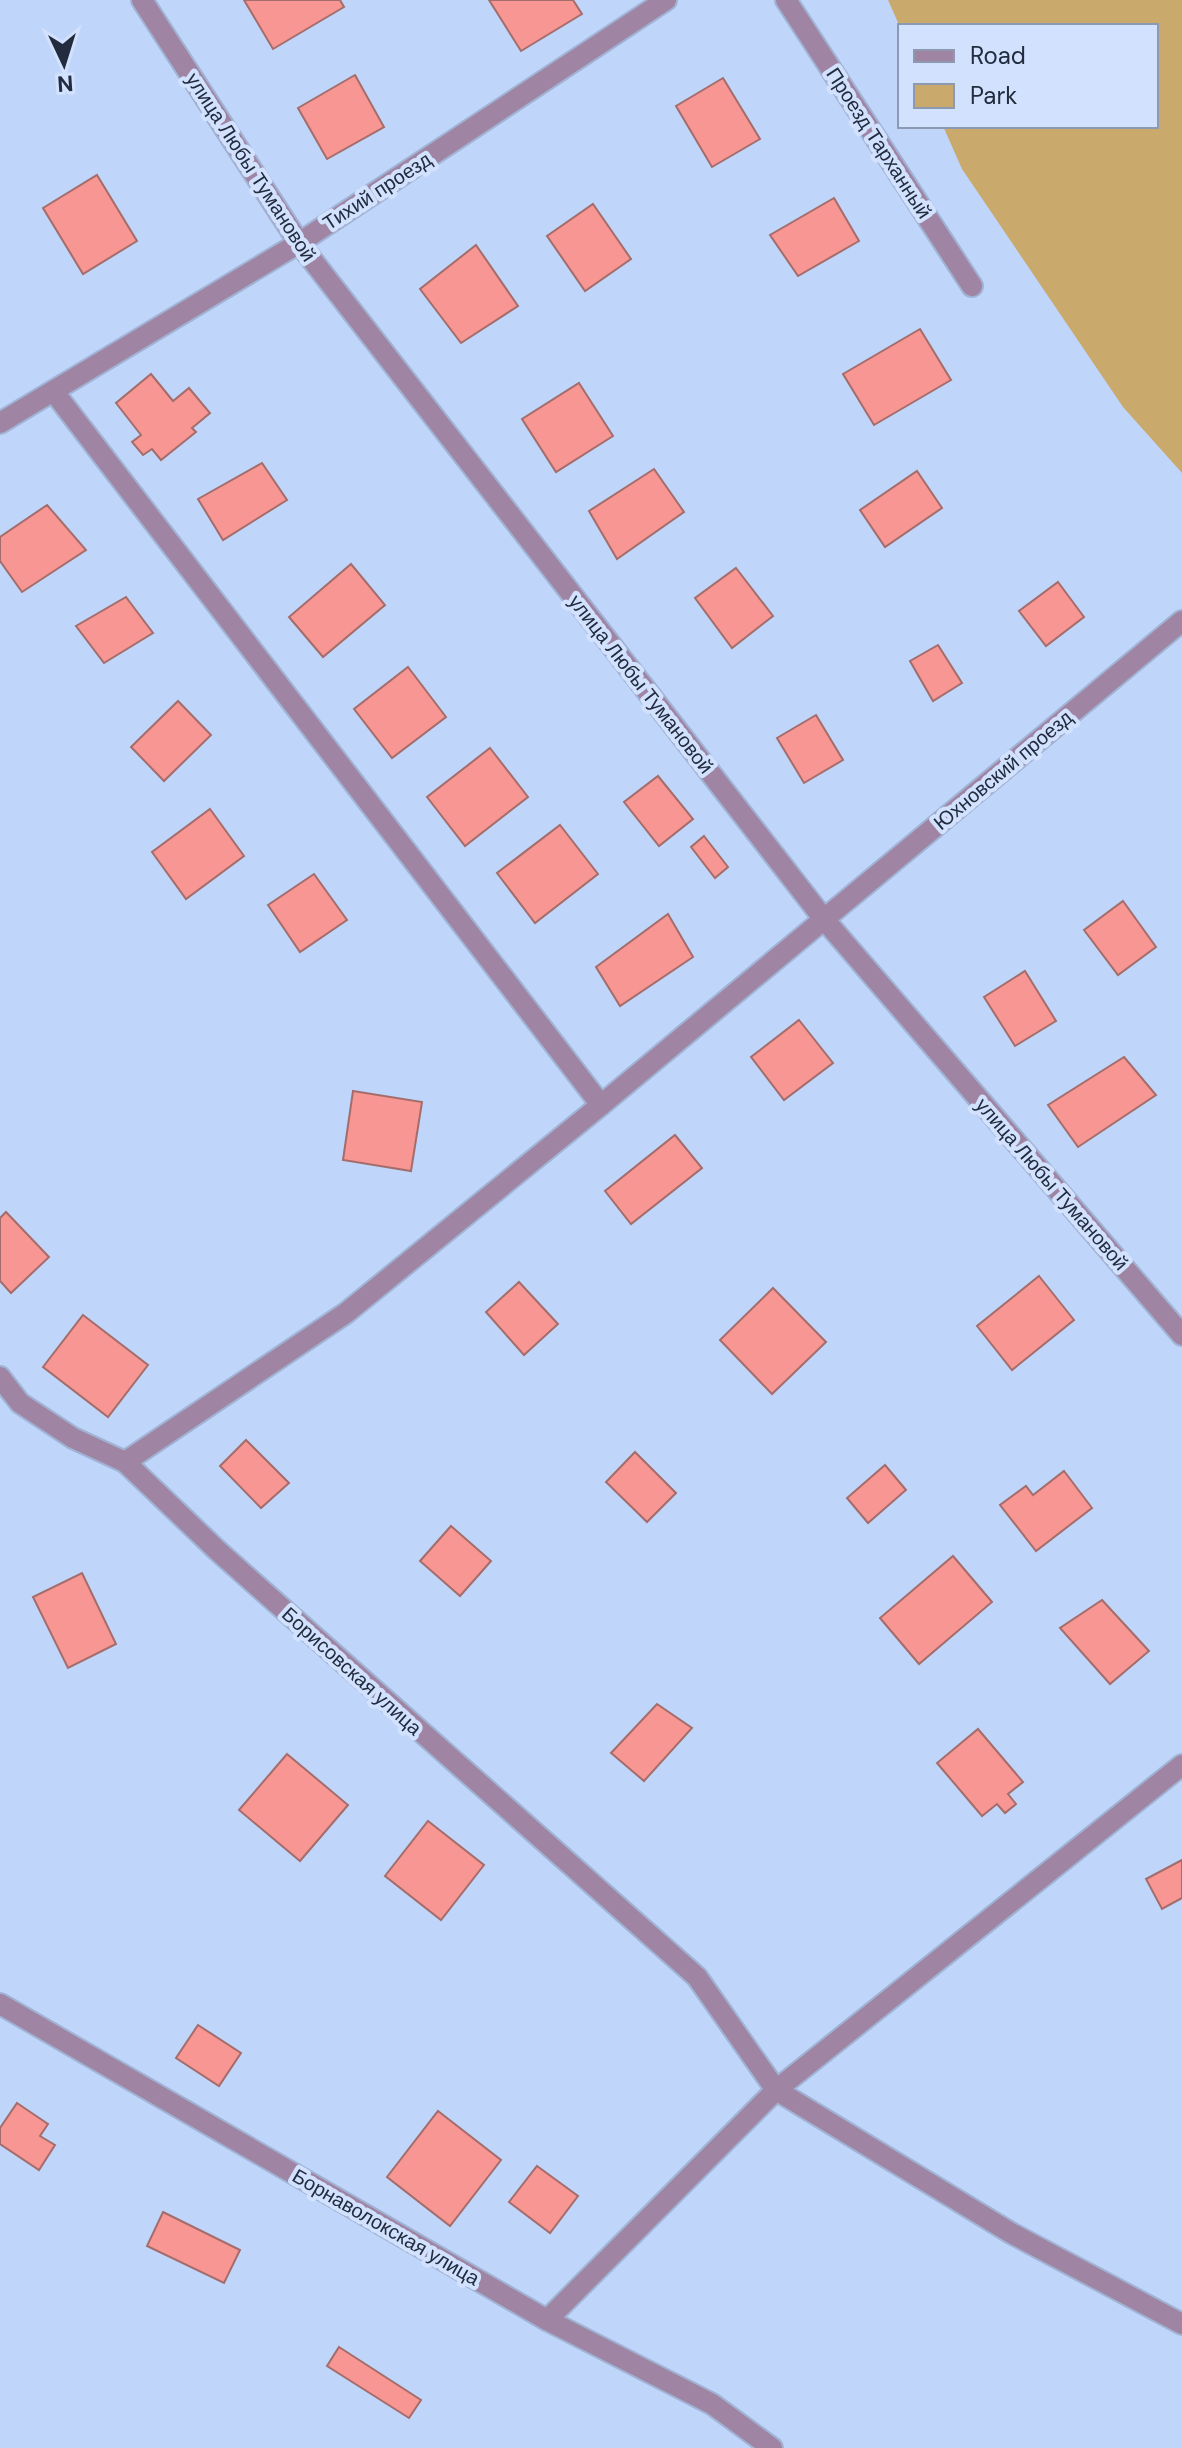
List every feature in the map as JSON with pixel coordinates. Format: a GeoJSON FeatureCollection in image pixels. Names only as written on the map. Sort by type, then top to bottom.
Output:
{"type":"FeatureCollection","features":[{"type":"Feature","properties":{"kind":"street","name":"улица Любы Тумановой"},"geometry":{"type":"LineString","coordinates":[[142,0],[299,243],[823,918],[1182,1335]]}},
{"type":"Feature","properties":{"kind":"street","name":"Тихий проезд"},"geometry":{"type":"LineString","coordinates":[[0,423],[299,243],[666,0]]}},
{"type":"Feature","properties":{"kind":"street","name":"Проезд Тарханный"},"geometry":{"type":"LineString","coordinates":[[786,0],[972,286]]}},
{"type":"Feature","properties":{"kind":"street"},"geometry":{"type":"LineString","coordinates":[[54,392],[601,1105]]}},
{"type":"Feature","properties":{"kind":"street","name":"Юхновский проезд"},"geometry":{"type":"LineString","coordinates":[[125,1462],[346,1313],[1182,621]]}},
{"type":"Feature","properties":{"kind":"street","name":"Борисовская улица"},"geometry":{"type":"LineString","coordinates":[[0,1377],[20,1403],[73,1438],[125,1462],[218,1551],[697,1977],[776,2090]]}},
{"type":"Feature","properties":{"kind":"street"},"geometry":{"type":"LineString","coordinates":[[547,2320],[776,2090],[1182,1765]]}},
{"type":"Feature","properties":{"kind":"street","name":"Борнаволокская улица"},"geometry":{"type":"LineString","coordinates":[[0,2004],[547,2320],[712,2404],[772,2448]]}},
{"type":"Feature","properties":{"kind":"street"},"geometry":{"type":"LineString","coordinates":[[776,2090],[1011,2233],[1182,2324]]}},
{"type":"Feature","properties":{"kind":"green space"},"geometry":{"type":"Polygon","coordinates":[[[888,0],[1182,0],[1182,473],[1123,407],[962,169],[944,128],[1158,128],[1158,24],[899,24],[888,0]]]}},
{"type":"Feature","properties":{"kind":"building"},"geometry":{"type":"Polygon","coordinates":[[[244,0],[340,0],[344,7],[273,49],[244,0]]]}},
{"type":"Feature","properties":{"kind":"building"},"geometry":{"type":"Polygon","coordinates":[[[489,0],[573,0],[582,14],[521,51],[489,0]]]}},
{"type":"Feature","properties":{"kind":"building"},"geometry":{"type":"Polygon","coordinates":[[[355,75],[384,127],[327,159],[298,108],[355,75]]]}},
{"type":"Feature","properties":{"kind":"building"},"geometry":{"type":"Polygon","coordinates":[[[723,78],[760,139],[712,167],[676,106],[723,78]]]}},
{"type":"Feature","properties":{"kind":"building"},"geometry":{"type":"Polygon","coordinates":[[[97,175],[137,241],[83,274],[43,208],[97,175]]]}},
{"type":"Feature","properties":{"kind":"building"},"geometry":{"type":"Polygon","coordinates":[[[834,198],[859,241],[798,276],[770,235],[834,198]]]}},
{"type":"Feature","properties":{"kind":"building"},"geometry":{"type":"Polygon","coordinates":[[[593,204],[631,259],[585,291],[547,236],[593,204]]]}},
{"type":"Feature","properties":{"kind":"building"},"geometry":{"type":"Polygon","coordinates":[[[476,245],[518,306],[461,343],[420,289],[476,245]]]}},
{"type":"Feature","properties":{"kind":"building"},"geometry":{"type":"Polygon","coordinates":[[[920,329],[951,380],[874,425],[843,374],[920,329]]]}},
{"type":"Feature","properties":{"kind":"building"},"geometry":{"type":"Polygon","coordinates":[[[151,374],[173,401],[189,388],[210,413],[192,428],[196,432],[161,460],[152,449],[143,455],[132,442],[141,435],[116,403],[151,374]]]}},
{"type":"Feature","properties":{"kind":"building"},"geometry":{"type":"Polygon","coordinates":[[[579,383],[613,436],[556,472],[522,419],[579,383]]]}},
{"type":"Feature","properties":{"kind":"building"},"geometry":{"type":"Polygon","coordinates":[[[262,463],[287,500],[223,540],[198,499],[262,463]]]}},
{"type":"Feature","properties":{"kind":"building"},"geometry":{"type":"Polygon","coordinates":[[[654,469],[684,512],[617,559],[589,511],[654,469]]]}},
{"type":"Feature","properties":{"kind":"building"},"geometry":{"type":"Polygon","coordinates":[[[917,471],[942,508],[885,547],[860,510],[917,471]]]}},
{"type":"Feature","properties":{"kind":"building"},"geometry":{"type":"Polygon","coordinates":[[[47,505],[86,550],[22,592],[0,561],[0,537],[47,505]]]}},
{"type":"Feature","properties":{"kind":"building"},"geometry":{"type":"Polygon","coordinates":[[[351,564],[385,605],[323,657],[289,617],[351,564]]]}},
{"type":"Feature","properties":{"kind":"building"},"geometry":{"type":"Polygon","coordinates":[[[736,568],[773,616],[732,648],[695,598],[736,568]]]}},
{"type":"Feature","properties":{"kind":"building"},"geometry":{"type":"Polygon","coordinates":[[[1058,582],[1084,617],[1046,646],[1019,611],[1058,582]]]}},
{"type":"Feature","properties":{"kind":"building"},"geometry":{"type":"Polygon","coordinates":[[[126,597],[153,633],[104,663],[76,626],[126,597]]]}},
{"type":"Feature","properties":{"kind":"building"},"geometry":{"type":"Polygon","coordinates":[[[938,645],[962,683],[933,701],[910,661],[938,645]]]}},
{"type":"Feature","properties":{"kind":"building"},"geometry":{"type":"Polygon","coordinates":[[[408,667],[446,717],[392,758],[354,709],[408,667]]]}},
{"type":"Feature","properties":{"kind":"building"},"geometry":{"type":"Polygon","coordinates":[[[178,701],[211,735],[164,781],[131,747],[178,701]]]}},
{"type":"Feature","properties":{"kind":"building"},"geometry":{"type":"Polygon","coordinates":[[[816,715],[843,760],[804,783],[777,738],[816,715]]]}},
{"type":"Feature","properties":{"kind":"building"},"geometry":{"type":"Polygon","coordinates":[[[490,748],[528,797],[465,846],[427,797],[490,748]]]}},
{"type":"Feature","properties":{"kind":"building"},"geometry":{"type":"Polygon","coordinates":[[[658,776],[693,819],[659,846],[624,802],[658,776]]]}},
{"type":"Feature","properties":{"kind":"building"},"geometry":{"type":"Polygon","coordinates":[[[210,809],[244,856],[186,899],[152,852],[210,809]]]}},
{"type":"Feature","properties":{"kind":"building"},"geometry":{"type":"Polygon","coordinates":[[[560,825],[598,874],[535,923],[497,873],[560,825]]]}},
{"type":"Feature","properties":{"kind":"building"},"geometry":{"type":"Polygon","coordinates":[[[704,836],[728,867],[715,878],[691,847],[704,836]]]}},
{"type":"Feature","properties":{"kind":"building"},"geometry":{"type":"Polygon","coordinates":[[[314,874],[347,920],[300,952],[268,905],[314,874]]]}},
{"type":"Feature","properties":{"kind":"building"},"geometry":{"type":"Polygon","coordinates":[[[1123,901],[1156,947],[1118,975],[1084,930],[1123,901]]]}},
{"type":"Feature","properties":{"kind":"building"},"geometry":{"type":"Polygon","coordinates":[[[668,914],[693,957],[620,1006],[596,967],[668,914]]]}},
{"type":"Feature","properties":{"kind":"building"},"geometry":{"type":"Polygon","coordinates":[[[1025,971],[1056,1021],[1015,1046],[984,997],[1025,971]]]}},
{"type":"Feature","properties":{"kind":"building"},"geometry":{"type":"Polygon","coordinates":[[[799,1020],[833,1063],[784,1100],[751,1057],[799,1020]]]}},
{"type":"Feature","properties":{"kind":"building"},"geometry":{"type":"Polygon","coordinates":[[[1124,1057],[1156,1095],[1078,1147],[1048,1105],[1124,1057]]]}},
{"type":"Feature","properties":{"kind":"building"},"geometry":{"type":"Polygon","coordinates":[[[353,1091],[422,1102],[411,1171],[343,1160],[353,1091]]]}},
{"type":"Feature","properties":{"kind":"building"},"geometry":{"type":"Polygon","coordinates":[[[675,1135],[702,1168],[631,1224],[605,1191],[675,1135]]]}},
{"type":"Feature","properties":{"kind":"building"},"geometry":{"type":"Polygon","coordinates":[[[6,1212],[49,1257],[11,1293],[0,1281],[0,1218],[6,1212]]]}},
{"type":"Feature","properties":{"kind":"building"},"geometry":{"type":"Polygon","coordinates":[[[1039,1276],[1074,1320],[1012,1370],[977,1326],[1039,1276]]]}},
{"type":"Feature","properties":{"kind":"building"},"geometry":{"type":"Polygon","coordinates":[[[519,1282],[558,1324],[524,1355],[486,1312],[519,1282]]]}},
{"type":"Feature","properties":{"kind":"building"},"geometry":{"type":"Polygon","coordinates":[[[773,1288],[826,1342],[772,1394],[720,1340],[773,1288]]]}},
{"type":"Feature","properties":{"kind":"building"},"geometry":{"type":"Polygon","coordinates":[[[83,1315],[148,1365],[108,1417],[43,1367],[83,1315]]]}},
{"type":"Feature","properties":{"kind":"building"},"geometry":{"type":"Polygon","coordinates":[[[246,1440],[289,1483],[261,1508],[220,1466],[246,1440]]]}},
{"type":"Feature","properties":{"kind":"building"},"geometry":{"type":"Polygon","coordinates":[[[635,1452],[676,1493],[647,1522],[606,1482],[635,1452]]]}},
{"type":"Feature","properties":{"kind":"building"},"geometry":{"type":"Polygon","coordinates":[[[885,1465],[906,1490],[868,1523],[847,1498],[885,1465]]]}},
{"type":"Feature","properties":{"kind":"building"},"geometry":{"type":"Polygon","coordinates":[[[1064,1471],[1092,1508],[1036,1551],[1000,1505],[1026,1486],[1033,1495],[1064,1471]]]}},
{"type":"Feature","properties":{"kind":"building"},"geometry":{"type":"Polygon","coordinates":[[[451,1526],[491,1561],[460,1596],[420,1561],[451,1526]]]}},
{"type":"Feature","properties":{"kind":"building"},"geometry":{"type":"Polygon","coordinates":[[[953,1556],[992,1602],[919,1664],[880,1618],[953,1556]]]}},
{"type":"Feature","properties":{"kind":"building"},"geometry":{"type":"Polygon","coordinates":[[[82,1573],[116,1644],[68,1668],[33,1597],[82,1573]]]}},
{"type":"Feature","properties":{"kind":"building"},"geometry":{"type":"Polygon","coordinates":[[[1102,1600],[1149,1651],[1110,1684],[1060,1628],[1102,1600]]]}},
{"type":"Feature","properties":{"kind":"building"},"geometry":{"type":"Polygon","coordinates":[[[657,1704],[692,1728],[644,1781],[611,1753],[657,1704]]]}},
{"type":"Feature","properties":{"kind":"building"},"geometry":{"type":"Polygon","coordinates":[[[978,1729],[1023,1782],[1008,1794],[1016,1804],[1005,1813],[997,1804],[982,1816],[937,1763],[978,1729]]]}},
{"type":"Feature","properties":{"kind":"building"},"geometry":{"type":"Polygon","coordinates":[[[287,1754],[348,1805],[300,1861],[239,1810],[287,1754]]]}},
{"type":"Feature","properties":{"kind":"building"},"geometry":{"type":"Polygon","coordinates":[[[428,1821],[484,1865],[441,1920],[385,1876],[428,1821]]]}},
{"type":"Feature","properties":{"kind":"building"},"geometry":{"type":"Polygon","coordinates":[[[1182,1860],[1182,1898],[1162,1909],[1146,1879],[1182,1860]]]}},
{"type":"Feature","properties":{"kind":"building"},"geometry":{"type":"Polygon","coordinates":[[[198,2025],[241,2053],[219,2086],[176,2058],[198,2025]]]}},
{"type":"Feature","properties":{"kind":"building"},"geometry":{"type":"Polygon","coordinates":[[[17,2103],[48,2124],[40,2136],[55,2145],[39,2170],[0,2144],[0,2128],[17,2103]]]}},
{"type":"Feature","properties":{"kind":"building"},"geometry":{"type":"Polygon","coordinates":[[[438,2111],[501,2160],[450,2226],[387,2177],[438,2111]]]}},
{"type":"Feature","properties":{"kind":"building"},"geometry":{"type":"Polygon","coordinates":[[[537,2166],[578,2196],[550,2233],[509,2202],[537,2166]]]}},
{"type":"Feature","properties":{"kind":"building"},"geometry":{"type":"Polygon","coordinates":[[[163,2212],[240,2250],[224,2283],[147,2246],[163,2212]]]}},
{"type":"Feature","properties":{"kind":"building"},"geometry":{"type":"Polygon","coordinates":[[[339,2347],[421,2400],[409,2418],[327,2366],[339,2347]]]}}]}
